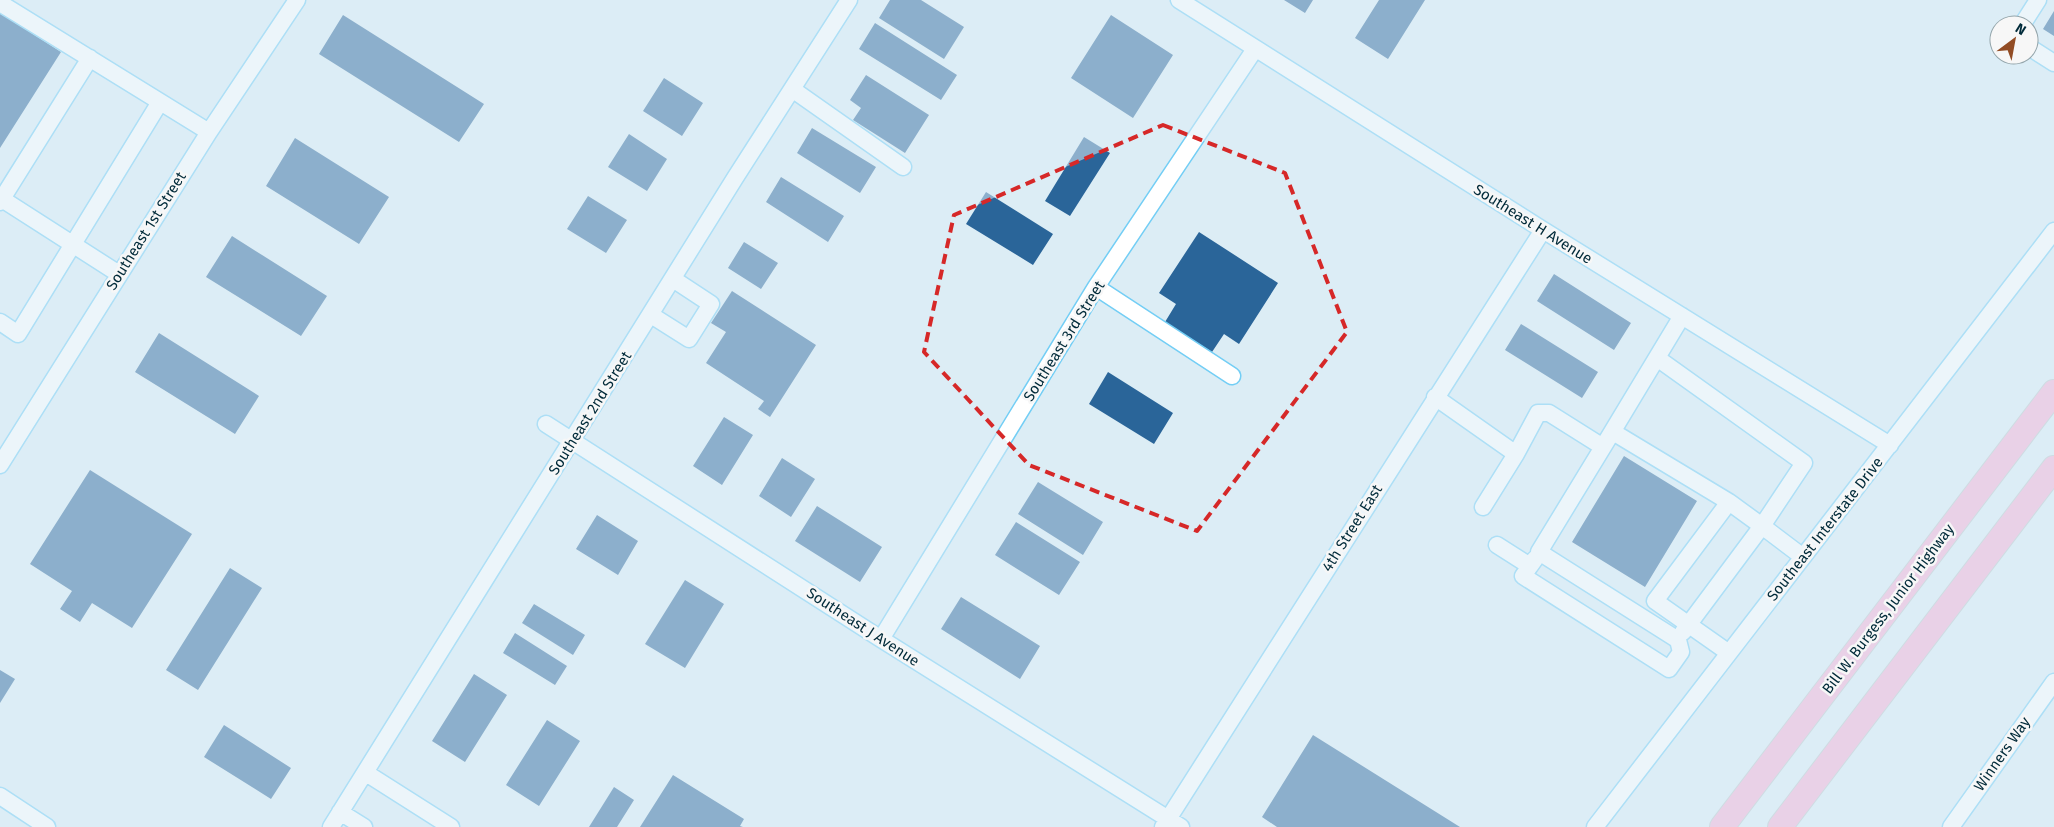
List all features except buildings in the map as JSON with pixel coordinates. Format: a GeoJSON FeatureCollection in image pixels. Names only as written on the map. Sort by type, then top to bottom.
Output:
{"type":"FeatureCollection","features":[{"type":"Feature","properties":{"kind":"highway","name":"Bill W. Burgess, Junior Highway"},"geometry":{"type":"LineString","coordinates":[[1722,827],[2054,392]]}},
{"type":"Feature","properties":{"kind":"highway"},"geometry":{"type":"LineString","coordinates":[[1780,827],[2054,468]]}},
{"type":"Feature","properties":{"kind":"street","name":"Southeast 1st Street"},"geometry":{"type":"LineString","coordinates":[[0,466],[209,132],[297,0]]}},
{"type":"Feature","properties":{"kind":"street","name":"Southeast 2nd Street"},"geometry":{"type":"LineString","coordinates":[[331,827],[849,0]]}},
{"type":"Feature","properties":{"kind":"street","name":"Southeast H Avenue"},"geometry":{"type":"LineString","coordinates":[[1179,0],[1542,230],[1890,445]]}},
{"type":"Feature","properties":{"kind":"street"},"geometry":{"type":"LineString","coordinates":[[2028,15],[2038,0]]}},
{"type":"Feature","properties":{"kind":"street"},"geometry":{"type":"LineString","coordinates":[[0,3],[209,132]]}},
{"type":"Feature","properties":{"kind":"street","name":"Southeast 3rd Street"},"geometry":{"type":"LineString","coordinates":[[881,639],[1096,287],[1256,49]]}},
{"type":"Feature","properties":{"kind":"street"},"geometry":{"type":"LineString","coordinates":[[2039,53],[2054,62]]}},
{"type":"Feature","properties":{"kind":"street"},"geometry":{"type":"LineString","coordinates":[[90,58],[1,201],[119,274]]}},
{"type":"Feature","properties":{"kind":"street"},"geometry":{"type":"LineString","coordinates":[[792,89],[903,167]]}},
{"type":"Feature","properties":{"kind":"street"},"geometry":{"type":"LineString","coordinates":[[0,322],[18,334],[160,102]]}},
{"type":"Feature","properties":{"kind":"street","name":"4th Street East"},"geometry":{"type":"LineString","coordinates":[[1170,824],[1434,397],[1542,230]]}},
{"type":"Feature","properties":{"kind":"street","name":"Southeast Interstate Drive"},"geometry":{"type":"LineString","coordinates":[[1595,827],[2054,231]]}},
{"type":"Feature","properties":{"kind":"street"},"geometry":{"type":"LineString","coordinates":[[650,315],[689,339],[711,304],[673,279]]}},
{"type":"Feature","properties":{"kind":"street"},"geometry":{"type":"LineString","coordinates":[[1096,287],[1232,376]]}},
{"type":"Feature","properties":{"kind":"street"},"geometry":{"type":"LineString","coordinates":[[1497,545],[1534,559],[1678,640],[1681,652],[1669,669],[1523,576],[1534,559],[1603,447],[1613,432],[1682,316]]}},
{"type":"Feature","properties":{"kind":"street"},"geometry":{"type":"LineString","coordinates":[[1657,358],[1804,463],[1762,526],[1678,640]]}},
{"type":"Feature","properties":{"kind":"street"},"geometry":{"type":"LineString","coordinates":[[1434,397],[1516,454]]}},
{"type":"Feature","properties":{"kind":"street"},"geometry":{"type":"LineString","coordinates":[[1483,507],[1516,454],[1538,413],[1549,414],[1603,447]]}},
{"type":"Feature","properties":{"kind":"street","name":"Southeast J Avenue"},"geometry":{"type":"LineString","coordinates":[[546,424],[1170,824]]}},
{"type":"Feature","properties":{"kind":"street"},"geometry":{"type":"LineString","coordinates":[[1613,432],[1729,502],[1803,557]]}},
{"type":"Feature","properties":{"kind":"street"},"geometry":{"type":"LineString","coordinates":[[1729,502],[1655,601],[1729,653]]}},
{"type":"Feature","properties":{"kind":"street","name":"Winners Way"},"geometry":{"type":"LineString","coordinates":[[1951,827],[2054,682]]}},
{"type":"Feature","properties":{"kind":"street"},"geometry":{"type":"LineString","coordinates":[[366,773],[451,827]]}},
{"type":"Feature","properties":{"kind":"street"},"geometry":{"type":"LineString","coordinates":[[3,802],[47,827]]}},
{"type":"Feature","properties":{"kind":"street"},"geometry":{"type":"LineString","coordinates":[[340,812],[364,827]]}},
{"type":"Feature","properties":{"kind":"highlighted area"},"geometry":{"type":"Polygon","coordinates":[[[1163,125],[1285,173],[1347,332],[1197,531],[1029,465],[924,352],[954,215],[1163,125]]]}}]}
